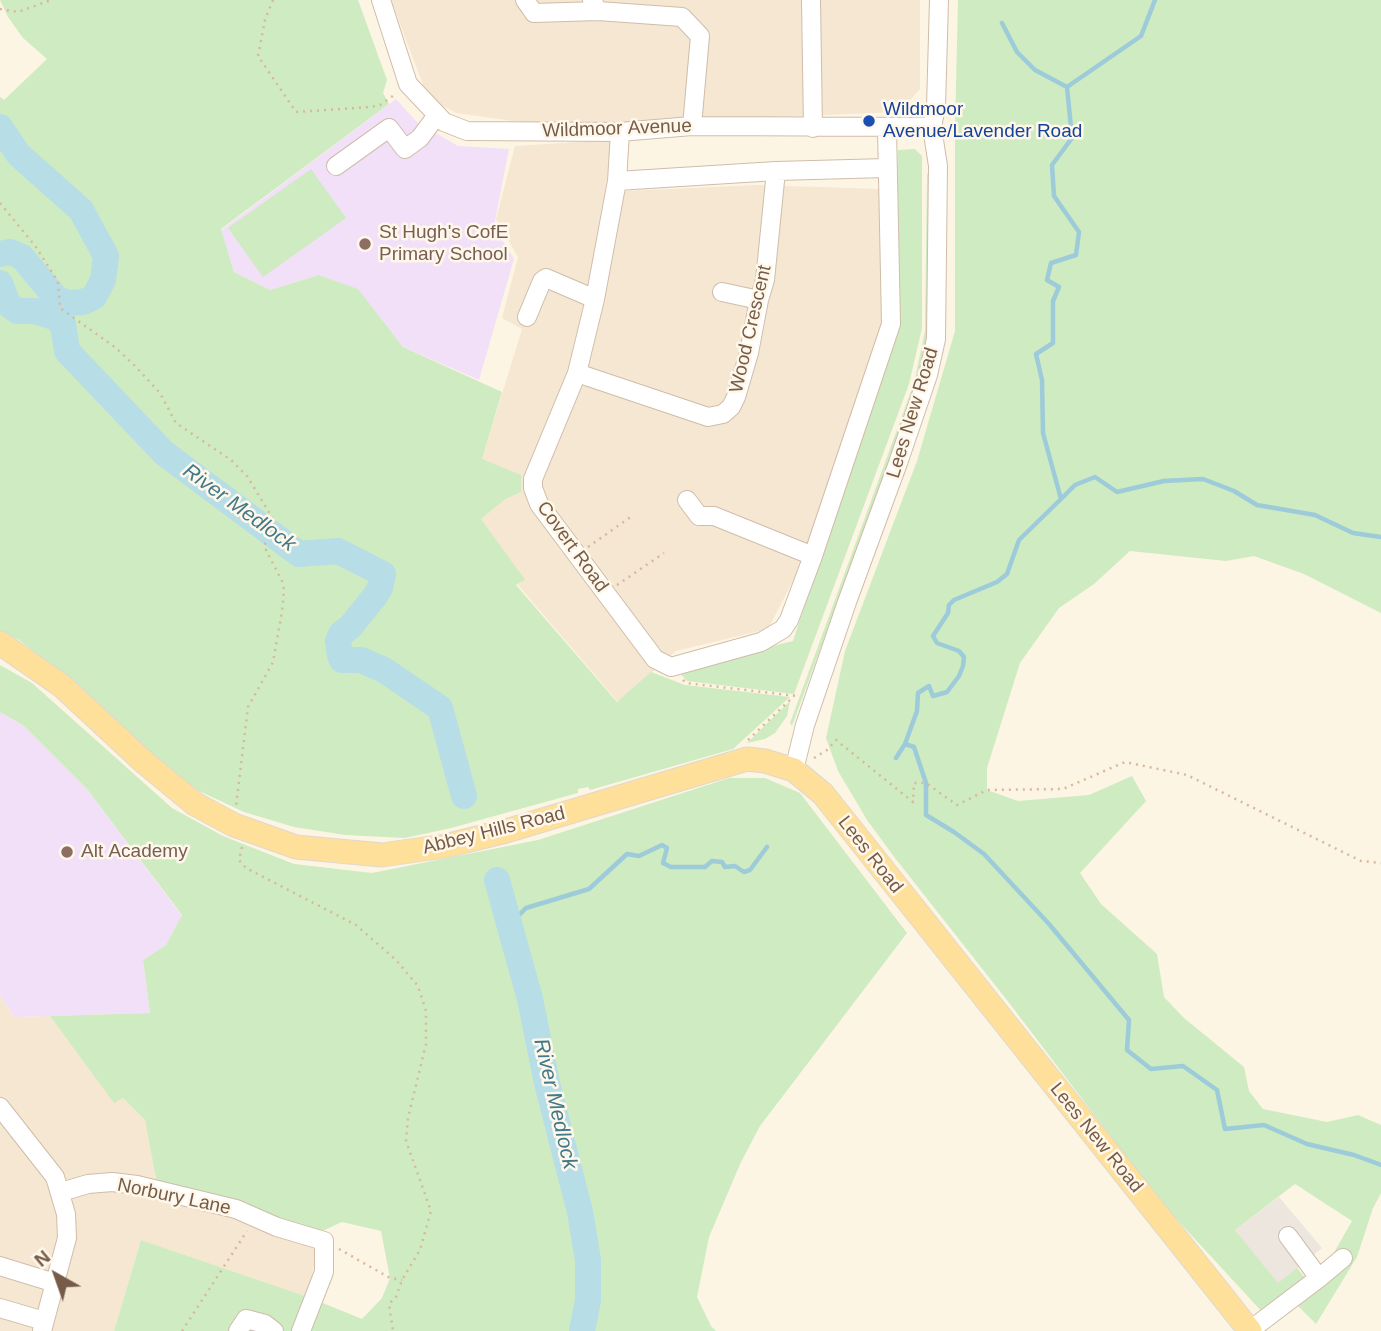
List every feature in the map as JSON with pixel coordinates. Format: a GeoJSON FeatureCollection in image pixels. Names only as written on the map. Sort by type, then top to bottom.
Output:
{"type":"FeatureCollection","features":[{"type":"Feature","properties":{"kind":"main road","name":"Abbey Hills Road"},"geometry":{"type":"LineString","coordinates":[[0,643],[62,686],[144,762],[195,804],[242,829],[296,847],[382,855],[445,846],[506,831],[747,759],[765,761],[794,770]]}},
{"type":"Feature","properties":{"kind":"main road","name":"Lees Road"},"geometry":{"type":"LineString","coordinates":[[794,770],[823,794],[941,945]]}},
{"type":"Feature","properties":{"kind":"main road","name":"Lees New Road"},"geometry":{"type":"LineString","coordinates":[[941,945],[1250,1331]]}},
{"type":"Feature","properties":{"kind":"street","name":"Wildmoor Avenue"},"geometry":{"type":"LineString","coordinates":[[381,0],[408,85],[444,122],[467,131],[620,132],[692,126],[932,127]]}},
{"type":"Feature","properties":{"kind":"street"},"geometry":{"type":"LineString","coordinates":[[525,0],[534,13],[595,6],[682,17],[700,36],[692,126]]}},
{"type":"Feature","properties":{"kind":"street"},"geometry":{"type":"LineString","coordinates":[[811,0],[813,128]]}},
{"type":"Feature","properties":{"kind":"street","name":"Lees New Road"},"geometry":{"type":"LineString","coordinates":[[794,770],[805,725],[834,639],[928,375],[936,339],[938,166],[932,127],[936,107],[939,0]]}},
{"type":"Feature","properties":{"kind":"street"},"geometry":{"type":"LineString","coordinates":[[336,166],[389,128],[405,149],[420,138],[437,115]]}},
{"type":"Feature","properties":{"kind":"street"},"geometry":{"type":"LineString","coordinates":[[671,667],[761,642],[783,629],[789,620],[891,324],[887,128]]}},
{"type":"Feature","properties":{"kind":"street","name":"Covert Road"},"geometry":{"type":"LineString","coordinates":[[620,132],[617,181],[595,299],[577,373],[533,479],[533,488],[539,503],[655,659],[671,667]]}},
{"type":"Feature","properties":{"kind":"street"},"geometry":{"type":"LineString","coordinates":[[617,181],[776,171],[887,168]]}},
{"type":"Feature","properties":{"kind":"street","name":"Wood Crescent"},"geometry":{"type":"LineString","coordinates":[[577,373],[708,417],[723,414],[731,407],[749,353],[765,280],[776,171]]}},
{"type":"Feature","properties":{"kind":"street"},"geometry":{"type":"LineString","coordinates":[[527,317],[542,281],[546,278],[595,299]]}},
{"type":"Feature","properties":{"kind":"street"},"geometry":{"type":"LineString","coordinates":[[722,292],[759,300]]}},
{"type":"Feature","properties":{"kind":"street"},"geometry":{"type":"LineString","coordinates":[[687,500],[699,516],[714,516],[813,556]]}},
{"type":"Feature","properties":{"kind":"street"},"geometry":{"type":"LineString","coordinates":[[0,1107],[55,1177],[66,1214],[67,1238],[43,1326],[0,1308]]}},
{"type":"Feature","properties":{"kind":"street","name":"Norbury Lane"},"geometry":{"type":"LineString","coordinates":[[61,1192],[88,1184],[112,1182],[137,1185],[236,1209],[255,1219],[324,1241]]}},
{"type":"Feature","properties":{"kind":"street"},"geometry":{"type":"LineString","coordinates":[[1287,1237],[1318,1278]]}},
{"type":"Feature","properties":{"kind":"street"},"geometry":{"type":"LineString","coordinates":[[301,1331],[324,1272],[324,1241]]}},
{"type":"Feature","properties":{"kind":"street"},"geometry":{"type":"LineString","coordinates":[[1250,1331],[1343,1258]]}},
{"type":"Feature","properties":{"kind":"street"},"geometry":{"type":"LineString","coordinates":[[0,1266],[55,1283]]}},
{"type":"Feature","properties":{"kind":"street"},"geometry":{"type":"LineString","coordinates":[[238,1331],[246,1319],[274,1331]]}},
{"type":"Feature","properties":{"kind":"path"},"geometry":{"type":"LineString","coordinates":[[0,9],[18,12],[51,0]]}},
{"type":"Feature","properties":{"kind":"path"},"geometry":{"type":"LineString","coordinates":[[273,0],[265,20],[258,56],[296,112],[380,105],[408,85]]}},
{"type":"Feature","properties":{"kind":"path"},"geometry":{"type":"LineString","coordinates":[[0,203],[36,247],[58,282],[61,293],[60,308],[116,348],[135,366],[160,393],[176,423],[239,468],[247,476],[272,517],[274,526],[264,546],[283,583],[284,591],[277,646],[272,662],[248,707],[239,860],[246,867],[356,925],[396,960],[418,986],[426,1011],[426,1044],[408,1118],[406,1141],[431,1211],[420,1250],[402,1280],[396,1297],[389,1304],[393,1331]]}},
{"type":"Feature","properties":{"kind":"path"},"geometry":{"type":"LineString","coordinates":[[577,555],[632,516]]}},
{"type":"Feature","properties":{"kind":"path"},"geometry":{"type":"LineString","coordinates":[[606,593],[664,553]]}},
{"type":"Feature","properties":{"kind":"path"},"geometry":{"type":"LineString","coordinates":[[671,667],[686,683],[795,696],[743,745]]}},
{"type":"Feature","properties":{"kind":"path"},"geometry":{"type":"LineString","coordinates":[[794,770],[827,750],[836,740],[913,802],[914,783],[926,783],[957,805],[987,790],[1063,789],[1125,762],[1187,775],[1361,860],[1381,863]]}},
{"type":"Feature","properties":{"kind":"path"},"geometry":{"type":"LineString","coordinates":[[182,1331],[255,1219]]}},
{"type":"Feature","properties":{"kind":"path"},"geometry":{"type":"LineString","coordinates":[[324,1241],[390,1278],[402,1280]]}},
{"type":"Feature","properties":{"kind":"shaded area"},"geometry":{"type":"Polygon","coordinates":[[[391,0],[920,0],[920,89],[899,112],[550,126],[456,113],[428,98],[391,0]]]}},
{"type":"Feature","properties":{"kind":"shaded area","name":"St Hugh's CofE Primary School"},"geometry":{"type":"Polygon","coordinates":[[[396,99],[417,122],[458,146],[509,149],[494,226],[514,259],[479,380],[403,347],[357,289],[319,275],[270,290],[234,272],[221,230],[396,99]]]}},
{"type":"Feature","properties":{"kind":"shaded area"},"geometry":{"type":"Polygon","coordinates":[[[612,140],[605,192],[757,185],[880,189],[883,319],[812,544],[768,629],[676,651],[618,702],[518,585],[524,580],[481,519],[482,459],[522,329],[502,318],[518,257],[496,219],[515,146],[612,140]]]}},
{"type":"Feature","properties":{"kind":"shaded area","name":"Alt Academy"},"geometry":{"type":"Polygon","coordinates":[[[0,712],[24,726],[87,789],[182,916],[166,945],[143,960],[150,1013],[14,1017],[0,995],[0,712]]]}},
{"type":"Feature","properties":{"kind":"shaded area"},"geometry":{"type":"Polygon","coordinates":[[[0,995],[14,1017],[50,1016],[114,1102],[123,1098],[145,1120],[157,1184],[237,1202],[320,1232],[308,1297],[141,1240],[114,1331],[0,1331],[0,995]]]}},
{"type":"Feature","properties":{"kind":"shaded area"},"geometry":{"type":"Polygon","coordinates":[[[1279,1197],[1322,1248],[1278,1284],[1235,1230],[1279,1197]]]}},
{"type":"Feature","properties":{"kind":"green space"},"geometry":{"type":"Polygon","coordinates":[[[0,0],[358,0],[387,80],[383,93],[389,104],[221,229],[234,272],[270,290],[319,275],[358,289],[403,347],[502,392],[482,459],[521,475],[521,492],[505,499],[481,519],[525,580],[516,585],[617,702],[651,672],[685,685],[790,697],[733,749],[590,790],[588,787],[578,789],[578,793],[451,828],[405,838],[345,835],[294,827],[244,812],[199,791],[152,757],[69,679],[19,640],[0,631],[0,97],[4,100],[47,59],[23,38],[0,0]]]}},
{"type":"Feature","properties":{"kind":"green space"},"geometry":{"type":"Polygon","coordinates":[[[958,0],[1381,0],[1381,613],[1304,574],[1254,556],[1226,561],[1130,551],[1094,584],[1059,608],[1020,663],[987,768],[987,790],[1018,801],[1089,795],[1132,776],[1146,801],[1080,873],[1101,904],[1157,954],[1164,997],[1184,1018],[1244,1067],[1249,1091],[1263,1109],[1327,1122],[1358,1115],[1381,1125],[1381,1193],[1373,1208],[1357,1257],[1316,1324],[1297,1305],[1316,1284],[1352,1221],[1295,1184],[1235,1230],[1278,1283],[1297,1268],[1307,1280],[1264,1314],[1159,1200],[895,858],[867,820],[838,771],[826,738],[845,651],[917,461],[955,331],[958,0]]]}},
{"type":"Feature","properties":{"kind":"green space"},"geometry":{"type":"Polygon","coordinates":[[[915,149],[922,156],[922,328],[909,384],[794,694],[687,681],[677,670],[793,641],[895,326],[898,150],[915,149]]]}},
{"type":"Feature","properties":{"kind":"green space"},"geometry":{"type":"Polygon","coordinates":[[[311,169],[346,218],[263,277],[228,228],[311,169]]]}},
{"type":"Feature","properties":{"kind":"green space"},"geometry":{"type":"Polygon","coordinates":[[[927,174],[930,174],[928,331],[918,384],[792,726],[790,723],[914,383],[925,331],[927,174]]]}},
{"type":"Feature","properties":{"kind":"green space"},"geometry":{"type":"Polygon","coordinates":[[[0,665],[32,683],[172,808],[223,836],[294,864],[372,873],[538,840],[729,778],[765,778],[800,793],[907,933],[760,1126],[741,1162],[709,1237],[697,1297],[716,1331],[114,1331],[141,1240],[308,1297],[362,1319],[382,1298],[390,1278],[381,1231],[342,1222],[320,1232],[237,1202],[157,1184],[145,1120],[123,1098],[114,1103],[50,1016],[150,1013],[143,960],[166,945],[182,915],[87,789],[24,726],[0,712],[0,665]]]}},
{"type":"Feature","properties":{"kind":"green space"},"geometry":{"type":"Polygon","coordinates":[[[790,701],[787,716],[775,733],[765,739],[747,743],[790,701]]]}},
{"type":"Feature","properties":{"kind":"waterway"},"geometry":{"type":"LineString","coordinates":[[896,758],[905,744],[917,711],[918,693],[929,686],[933,696],[947,692],[963,666],[964,657],[959,651],[937,643],[933,636],[948,613],[949,605],[954,600],[997,582],[1007,574],[1019,540],[1061,499],[1043,433],[1042,380],[1036,354],[1053,343],[1053,301],[1059,287],[1047,280],[1051,263],[1076,255],[1079,232],[1054,196],[1052,165],[1072,138],[1067,87],[1141,36],[1155,0]]}},
{"type":"Feature","properties":{"kind":"waterway"},"geometry":{"type":"LineString","coordinates":[[1002,23],[1017,52],[1035,70],[1067,87]]}},
{"type":"Feature","properties":{"kind":"waterway","name":"River Medlock"},"geometry":{"type":"LineString","coordinates":[[0,127],[19,155],[81,210],[106,256],[103,280],[94,297],[83,302],[67,303],[56,298],[22,257],[10,252],[0,254]]}},
{"type":"Feature","properties":{"kind":"waterway","name":"River Medlock"},"geometry":{"type":"LineString","coordinates":[[0,283],[8,304],[17,311],[35,311],[54,317],[63,324],[67,351],[164,453],[299,554],[338,551],[383,574],[375,596],[351,626],[341,634],[338,641],[340,655],[342,660],[361,660],[384,670],[440,708],[464,796]]}},
{"type":"Feature","properties":{"kind":"waterway"},"geometry":{"type":"LineString","coordinates":[[1061,499],[1075,485],[1095,477],[1117,492],[1164,481],[1203,479],[1234,491],[1257,505],[1315,515],[1353,533],[1381,537]]}},
{"type":"Feature","properties":{"kind":"waterway"},"geometry":{"type":"LineString","coordinates":[[905,744],[914,747],[926,783],[926,815],[984,854],[1049,924],[1129,1020],[1127,1050],[1151,1069],[1183,1066],[1217,1090],[1225,1129],[1264,1125],[1307,1144],[1354,1155],[1381,1165]]}},
{"type":"Feature","properties":{"kind":"waterway"},"geometry":{"type":"LineString","coordinates":[[512,932],[519,925],[517,917],[526,908],[589,889],[627,854],[639,856],[662,845],[667,848],[663,863],[671,867],[705,867],[712,861],[722,862],[725,867],[735,866],[744,872],[750,870],[767,847]]}},
{"type":"Feature","properties":{"kind":"waterway","name":"River Medlock"},"geometry":{"type":"LineString","coordinates":[[497,880],[530,999],[547,1083],[580,1212],[588,1260],[588,1300],[582,1331]]}},
{"type":"Feature","properties":{"kind":"place","name":"Wildmoor Avenue/Lavender Road"},"geometry":{"type":"Point","coordinates":[869,121]}},
{"type":"Feature","properties":{"kind":"place","name":"St Hugh's CofE Primary School"},"geometry":{"type":"Point","coordinates":[365,244]}},
{"type":"Feature","properties":{"kind":"place","name":"Alt Academy"},"geometry":{"type":"Point","coordinates":[67,852]}}]}
